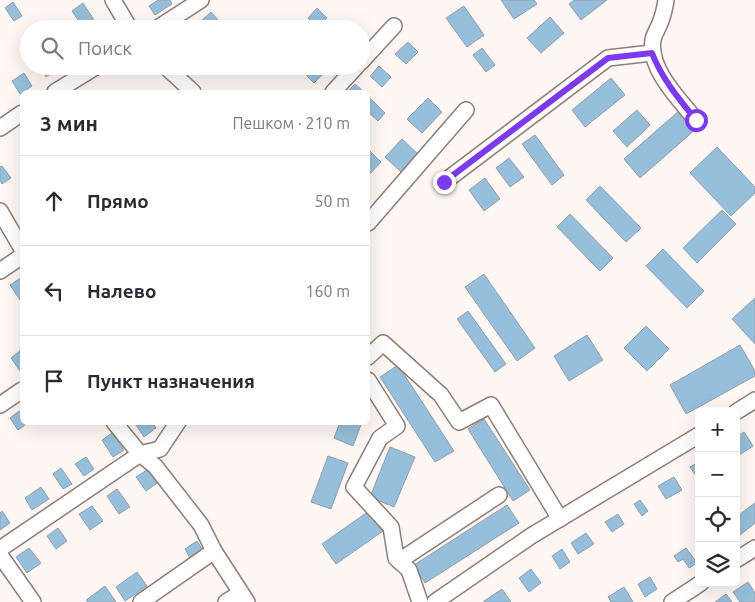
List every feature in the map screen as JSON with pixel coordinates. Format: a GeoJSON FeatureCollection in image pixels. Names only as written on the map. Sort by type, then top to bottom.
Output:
{"type":"FeatureCollection","features":[{"type":"Feature","properties":{"kind":"street"},"geometry":{"type":"LineString","coordinates":[[113,0],[125,20]]}},
{"type":"Feature","properties":{"kind":"street"},"geometry":{"type":"LineString","coordinates":[[170,20],[202,0]]}},
{"type":"Feature","properties":{"kind":"street"},"geometry":{"type":"LineString","coordinates":[[666,0],[660,23],[653,38],[652,53],[659,72],[696,120]]}},
{"type":"Feature","properties":{"kind":"street"},"geometry":{"type":"LineString","coordinates":[[370,52],[394,26]]}},
{"type":"Feature","properties":{"kind":"street"},"geometry":{"type":"LineString","coordinates":[[444,182],[608,58],[652,53]]}},
{"type":"Feature","properties":{"kind":"street"},"geometry":{"type":"LineString","coordinates":[[58,90],[82,75]]}},
{"type":"Feature","properties":{"kind":"street"},"geometry":{"type":"LineString","coordinates":[[175,75],[191,90]]}},
{"type":"Feature","properties":{"kind":"street"},"geometry":{"type":"LineString","coordinates":[[334,90],[348,75]]}},
{"type":"Feature","properties":{"kind":"street"},"geometry":{"type":"LineString","coordinates":[[370,221],[466,110]]}},
{"type":"Feature","properties":{"kind":"street"},"geometry":{"type":"LineString","coordinates":[[0,128],[20,114]]}},
{"type":"Feature","properties":{"kind":"street"},"geometry":{"type":"LineString","coordinates":[[0,211],[20,246]]}},
{"type":"Feature","properties":{"kind":"street"},"geometry":{"type":"LineString","coordinates":[[0,271],[20,257]]}},
{"type":"Feature","properties":{"kind":"street"},"geometry":{"type":"LineString","coordinates":[[370,355],[383,343],[441,395],[459,422],[491,406],[560,519]]}},
{"type":"Feature","properties":{"kind":"street"},"geometry":{"type":"LineString","coordinates":[[370,383],[397,426],[380,438],[354,487],[391,527],[396,558],[409,570],[420,602]]}},
{"type":"Feature","properties":{"kind":"street"},"geometry":{"type":"LineString","coordinates":[[0,405],[20,391]]}},
{"type":"Feature","properties":{"kind":"street"},"geometry":{"type":"LineString","coordinates":[[740,409],[755,400]]}},
{"type":"Feature","properties":{"kind":"street"},"geometry":{"type":"LineString","coordinates":[[116,425],[140,454],[155,466],[166,479],[201,525],[244,598],[226,602]]}},
{"type":"Feature","properties":{"kind":"street"},"geometry":{"type":"LineString","coordinates":[[0,549],[140,454],[160,449],[176,425]]}},
{"type":"Feature","properties":{"kind":"street"},"geometry":{"type":"LineString","coordinates":[[435,602],[531,536],[695,437]]}},
{"type":"Feature","properties":{"kind":"street"},"geometry":{"type":"LineString","coordinates":[[399,561],[499,495]]}},
{"type":"Feature","properties":{"kind":"street"},"geometry":{"type":"LineString","coordinates":[[740,557],[755,548]]}},
{"type":"Feature","properties":{"kind":"street"},"geometry":{"type":"LineString","coordinates":[[141,602],[214,550]]}},
{"type":"Feature","properties":{"kind":"street"},"geometry":{"type":"LineString","coordinates":[[0,555],[33,602]]}},
{"type":"Feature","properties":{"kind":"street"},"geometry":{"type":"LineString","coordinates":[[672,602],[695,587]]}},
{"type":"Feature","properties":{"kind":"building"},"geometry":{"type":"Polygon","coordinates":[[[158,0],[170,0],[172,4],[155,15],[149,6],[158,0]]]}},
{"type":"Feature","properties":{"kind":"building"},"geometry":{"type":"Polygon","coordinates":[[[501,0],[534,0],[537,4],[514,19],[501,0]]]}},
{"type":"Feature","properties":{"kind":"building"},"geometry":{"type":"Polygon","coordinates":[[[574,0],[607,0],[581,20],[569,4],[574,0]]]}},
{"type":"Feature","properties":{"kind":"building"},"geometry":{"type":"Polygon","coordinates":[[[13,2],[22,16],[14,21],[5,8],[13,2]]]}},
{"type":"Feature","properties":{"kind":"building"},"geometry":{"type":"Polygon","coordinates":[[[83,3],[94,20],[78,20],[72,11],[83,3]]]}},
{"type":"Feature","properties":{"kind":"building"},"geometry":{"type":"Polygon","coordinates":[[[464,6],[484,35],[467,47],[446,18],[464,6]]]}},
{"type":"Feature","properties":{"kind":"building"},"geometry":{"type":"Polygon","coordinates":[[[317,8],[327,18],[325,20],[310,20],[308,18],[317,8]]]}},
{"type":"Feature","properties":{"kind":"building"},"geometry":{"type":"Polygon","coordinates":[[[211,12],[218,20],[202,20],[211,12]]]}},
{"type":"Feature","properties":{"kind":"building"},"geometry":{"type":"Polygon","coordinates":[[[550,17],[564,33],[541,53],[527,38],[550,17]]]}},
{"type":"Feature","properties":{"kind":"building"},"geometry":{"type":"Polygon","coordinates":[[[408,42],[418,52],[406,64],[395,54],[408,42]]]}},
{"type":"Feature","properties":{"kind":"building"},"geometry":{"type":"Polygon","coordinates":[[[482,48],[495,65],[486,72],[473,55],[482,48]]]}},
{"type":"Feature","properties":{"kind":"building"},"geometry":{"type":"Polygon","coordinates":[[[379,66],[391,77],[382,87],[370,76],[379,66]]]}},
{"type":"Feature","properties":{"kind":"building"},"geometry":{"type":"Polygon","coordinates":[[[21,75],[25,75],[32,86],[26,90],[20,90],[20,94],[12,81],[21,75]]]}},
{"type":"Feature","properties":{"kind":"building"},"geometry":{"type":"Polygon","coordinates":[[[306,75],[322,75],[314,83],[306,75]]]}},
{"type":"Feature","properties":{"kind":"building"},"geometry":{"type":"Polygon","coordinates":[[[611,78],[625,95],[585,127],[572,110],[611,78]]]}},
{"type":"Feature","properties":{"kind":"building"},"geometry":{"type":"Polygon","coordinates":[[[355,84],[362,90],[349,90],[355,84]]]}},
{"type":"Feature","properties":{"kind":"building"},"geometry":{"type":"Polygon","coordinates":[[[370,98],[385,113],[378,121],[370,114],[370,98]]]}},
{"type":"Feature","properties":{"kind":"building"},"geometry":{"type":"Polygon","coordinates":[[[428,98],[442,112],[422,133],[407,119],[428,98]]]}},
{"type":"Feature","properties":{"kind":"building"},"geometry":{"type":"Polygon","coordinates":[[[637,110],[650,125],[627,147],[613,131],[637,110]]]}},
{"type":"Feature","properties":{"kind":"building"},"geometry":{"type":"Polygon","coordinates":[[[680,110],[696,129],[640,178],[624,159],[680,110]]]}},
{"type":"Feature","properties":{"kind":"building"},"geometry":{"type":"Polygon","coordinates":[[[535,135],[564,175],[552,185],[522,144],[535,135]]]}},
{"type":"Feature","properties":{"kind":"building"},"geometry":{"type":"Polygon","coordinates":[[[402,139],[418,154],[401,172],[385,157],[402,139]]]}},
{"type":"Feature","properties":{"kind":"building"},"geometry":{"type":"Polygon","coordinates":[[[717,147],[755,187],[755,193],[731,216],[690,173],[717,147]]]}},
{"type":"Feature","properties":{"kind":"building"},"geometry":{"type":"Polygon","coordinates":[[[370,151],[381,162],[370,174],[370,151]]]}},
{"type":"Feature","properties":{"kind":"building"},"geometry":{"type":"Polygon","coordinates":[[[509,158],[524,177],[510,187],[496,168],[509,158]]]}},
{"type":"Feature","properties":{"kind":"building"},"geometry":{"type":"Polygon","coordinates":[[[2,166],[11,178],[2,184],[0,180],[0,167],[2,166]]]}},
{"type":"Feature","properties":{"kind":"building"},"geometry":{"type":"Polygon","coordinates":[[[485,178],[500,199],[484,211],[469,190],[485,178]]]}},
{"type":"Feature","properties":{"kind":"building"},"geometry":{"type":"Polygon","coordinates":[[[600,186],[641,228],[626,242],[586,200],[600,186]]]}},
{"type":"Feature","properties":{"kind":"building"},"geometry":{"type":"Polygon","coordinates":[[[722,210],[736,224],[697,263],[683,248],[722,210]]]}},
{"type":"Feature","properties":{"kind":"building"},"geometry":{"type":"Polygon","coordinates":[[[570,214],[613,258],[600,271],[557,227],[570,214]]]}},
{"type":"Feature","properties":{"kind":"building"},"geometry":{"type":"Polygon","coordinates":[[[663,249],[704,291],[687,308],[646,266],[663,249]]]}},
{"type":"Feature","properties":{"kind":"building"},"geometry":{"type":"Polygon","coordinates":[[[484,274],[535,348],[517,361],[465,287],[484,274]]]}},
{"type":"Feature","properties":{"kind":"building"},"geometry":{"type":"Polygon","coordinates":[[[20,278],[20,300],[10,285],[20,278]]]}},
{"type":"Feature","properties":{"kind":"building"},"geometry":{"type":"Polygon","coordinates":[[[755,298],[755,344],[732,319],[755,298]]]}},
{"type":"Feature","properties":{"kind":"building"},"geometry":{"type":"Polygon","coordinates":[[[468,311],[506,364],[495,372],[457,319],[468,311]]]}},
{"type":"Feature","properties":{"kind":"building"},"geometry":{"type":"Polygon","coordinates":[[[646,326],[669,349],[647,371],[624,348],[646,326]]]}},
{"type":"Feature","properties":{"kind":"building"},"geometry":{"type":"Polygon","coordinates":[[[587,335],[603,360],[569,381],[554,356],[587,335]]]}},
{"type":"Feature","properties":{"kind":"building"},"geometry":{"type":"Polygon","coordinates":[[[740,345],[755,371],[755,376],[699,407],[695,407],[695,409],[686,414],[670,385],[740,345]]]}},
{"type":"Feature","properties":{"kind":"building"},"geometry":{"type":"Polygon","coordinates":[[[20,351],[20,371],[11,358],[20,351]]]}},
{"type":"Feature","properties":{"kind":"building"},"geometry":{"type":"Polygon","coordinates":[[[398,365],[454,451],[435,462],[380,377],[398,365]]]}},
{"type":"Feature","properties":{"kind":"building"},"geometry":{"type":"Polygon","coordinates":[[[20,410],[20,425],[25,425],[18,430],[10,418],[20,410]]]}},
{"type":"Feature","properties":{"kind":"building"},"geometry":{"type":"Polygon","coordinates":[[[484,419],[530,490],[513,501],[468,429],[484,419]]]}},
{"type":"Feature","properties":{"kind":"building"},"geometry":{"type":"Polygon","coordinates":[[[136,425],[154,425],[156,428],[144,437],[136,425]]]}},
{"type":"Feature","properties":{"kind":"building"},"geometry":{"type":"Polygon","coordinates":[[[339,425],[361,425],[353,446],[334,438],[339,425]]]}},
{"type":"Feature","properties":{"kind":"building"},"geometry":{"type":"Polygon","coordinates":[[[744,432],[753,446],[740,454],[740,452],[740,434],[744,432]]]}},
{"type":"Feature","properties":{"kind":"building"},"geometry":{"type":"Polygon","coordinates":[[[112,433],[124,450],[113,457],[102,440],[112,433]]]}},
{"type":"Feature","properties":{"kind":"building"},"geometry":{"type":"Polygon","coordinates":[[[390,447],[415,457],[394,507],[370,497],[390,447]]]}},
{"type":"Feature","properties":{"kind":"building"},"geometry":{"type":"Polygon","coordinates":[[[328,456],[348,463],[331,509],[311,502],[328,456]]]}},
{"type":"Feature","properties":{"kind":"building"},"geometry":{"type":"Polygon","coordinates":[[[86,457],[94,469],[84,476],[75,464],[86,457]]]}},
{"type":"Feature","properties":{"kind":"building"},"geometry":{"type":"Polygon","coordinates":[[[695,464],[695,474],[690,467],[695,464]]]}},
{"type":"Feature","properties":{"kind":"building"},"geometry":{"type":"Polygon","coordinates":[[[61,468],[72,484],[63,489],[53,474],[61,468]]]}},
{"type":"Feature","properties":{"kind":"building"},"geometry":{"type":"Polygon","coordinates":[[[150,468],[160,481],[146,491],[136,477],[150,468]]]}},
{"type":"Feature","properties":{"kind":"building"},"geometry":{"type":"Polygon","coordinates":[[[674,477],[682,490],[666,499],[658,486],[674,477]]]}},
{"type":"Feature","properties":{"kind":"building"},"geometry":{"type":"Polygon","coordinates":[[[41,487],[49,499],[32,510],[25,498],[41,487]]]}},
{"type":"Feature","properties":{"kind":"building"},"geometry":{"type":"Polygon","coordinates":[[[117,489],[130,507],[119,514],[107,496],[117,489]]]}},
{"type":"Feature","properties":{"kind":"building"},"geometry":{"type":"Polygon","coordinates":[[[640,500],[648,511],[642,516],[634,504],[640,500]]]}},
{"type":"Feature","properties":{"kind":"building"},"geometry":{"type":"Polygon","coordinates":[[[755,503],[755,523],[740,535],[740,514],[755,503]]]}},
{"type":"Feature","properties":{"kind":"building"},"geometry":{"type":"Polygon","coordinates":[[[507,505],[519,523],[425,583],[414,565],[507,505]]]}},
{"type":"Feature","properties":{"kind":"building"},"geometry":{"type":"Polygon","coordinates":[[[92,506],[103,521],[90,530],[79,514],[92,506]]]}},
{"type":"Feature","properties":{"kind":"building"},"geometry":{"type":"Polygon","coordinates":[[[2,511],[10,523],[0,530],[0,513],[2,511]]]}},
{"type":"Feature","properties":{"kind":"building"},"geometry":{"type":"Polygon","coordinates":[[[369,511],[383,531],[336,564],[322,544],[369,511]]]}},
{"type":"Feature","properties":{"kind":"building"},"geometry":{"type":"Polygon","coordinates":[[[618,514],[624,524],[612,532],[605,522],[618,514]]]}},
{"type":"Feature","properties":{"kind":"building"},"geometry":{"type":"Polygon","coordinates":[[[58,528],[67,541],[56,549],[47,536],[58,528]]]}},
{"type":"Feature","properties":{"kind":"building"},"geometry":{"type":"Polygon","coordinates":[[[586,533],[594,544],[578,554],[571,543],[586,533]]]}},
{"type":"Feature","properties":{"kind":"building"},"geometry":{"type":"Polygon","coordinates":[[[197,541],[204,552],[191,560],[185,549],[197,541]]]}},
{"type":"Feature","properties":{"kind":"building"},"geometry":{"type":"Polygon","coordinates":[[[29,548],[41,563],[27,573],[16,557],[29,548]]]}},
{"type":"Feature","properties":{"kind":"building"},"geometry":{"type":"Polygon","coordinates":[[[686,548],[695,560],[695,564],[689,568],[683,559],[678,562],[674,556],[686,548]]]}},
{"type":"Feature","properties":{"kind":"building"},"geometry":{"type":"Polygon","coordinates":[[[562,549],[570,562],[560,569],[552,556],[562,549]]]}},
{"type":"Feature","properties":{"kind":"building"},"geometry":{"type":"Polygon","coordinates":[[[531,569],[541,583],[529,592],[519,578],[531,569]]]}},
{"type":"Feature","properties":{"kind":"building"},"geometry":{"type":"Polygon","coordinates":[[[137,572],[147,586],[125,601],[116,587],[137,572]]]}},
{"type":"Feature","properties":{"kind":"building"},"geometry":{"type":"Polygon","coordinates":[[[650,577],[657,589],[645,597],[638,584],[650,577]]]}},
{"type":"Feature","properties":{"kind":"building"},"geometry":{"type":"Polygon","coordinates":[[[748,582],[755,593],[755,602],[740,602],[733,592],[748,582]]]}},
{"type":"Feature","properties":{"kind":"building"},"geometry":{"type":"Polygon","coordinates":[[[105,586],[116,602],[88,602],[86,600],[105,586]]]}},
{"type":"Feature","properties":{"kind":"building"},"geometry":{"type":"Polygon","coordinates":[[[624,587],[633,602],[611,602],[608,597],[624,587]]]}},
{"type":"Feature","properties":{"kind":"building"},"geometry":{"type":"Polygon","coordinates":[[[502,589],[511,602],[484,602],[484,601],[502,589]]]}},
{"type":"Feature","properties":{"kind":"building"},"geometry":{"type":"Polygon","coordinates":[[[726,594],[732,602],[715,602],[726,594]]]}},
{"type":"Feature","properties":{"kind":"route"},"geometry":{"type":"LineString","coordinates":[[444,182],[608,58],[652,53],[659,72],[696,120]]}}]}
